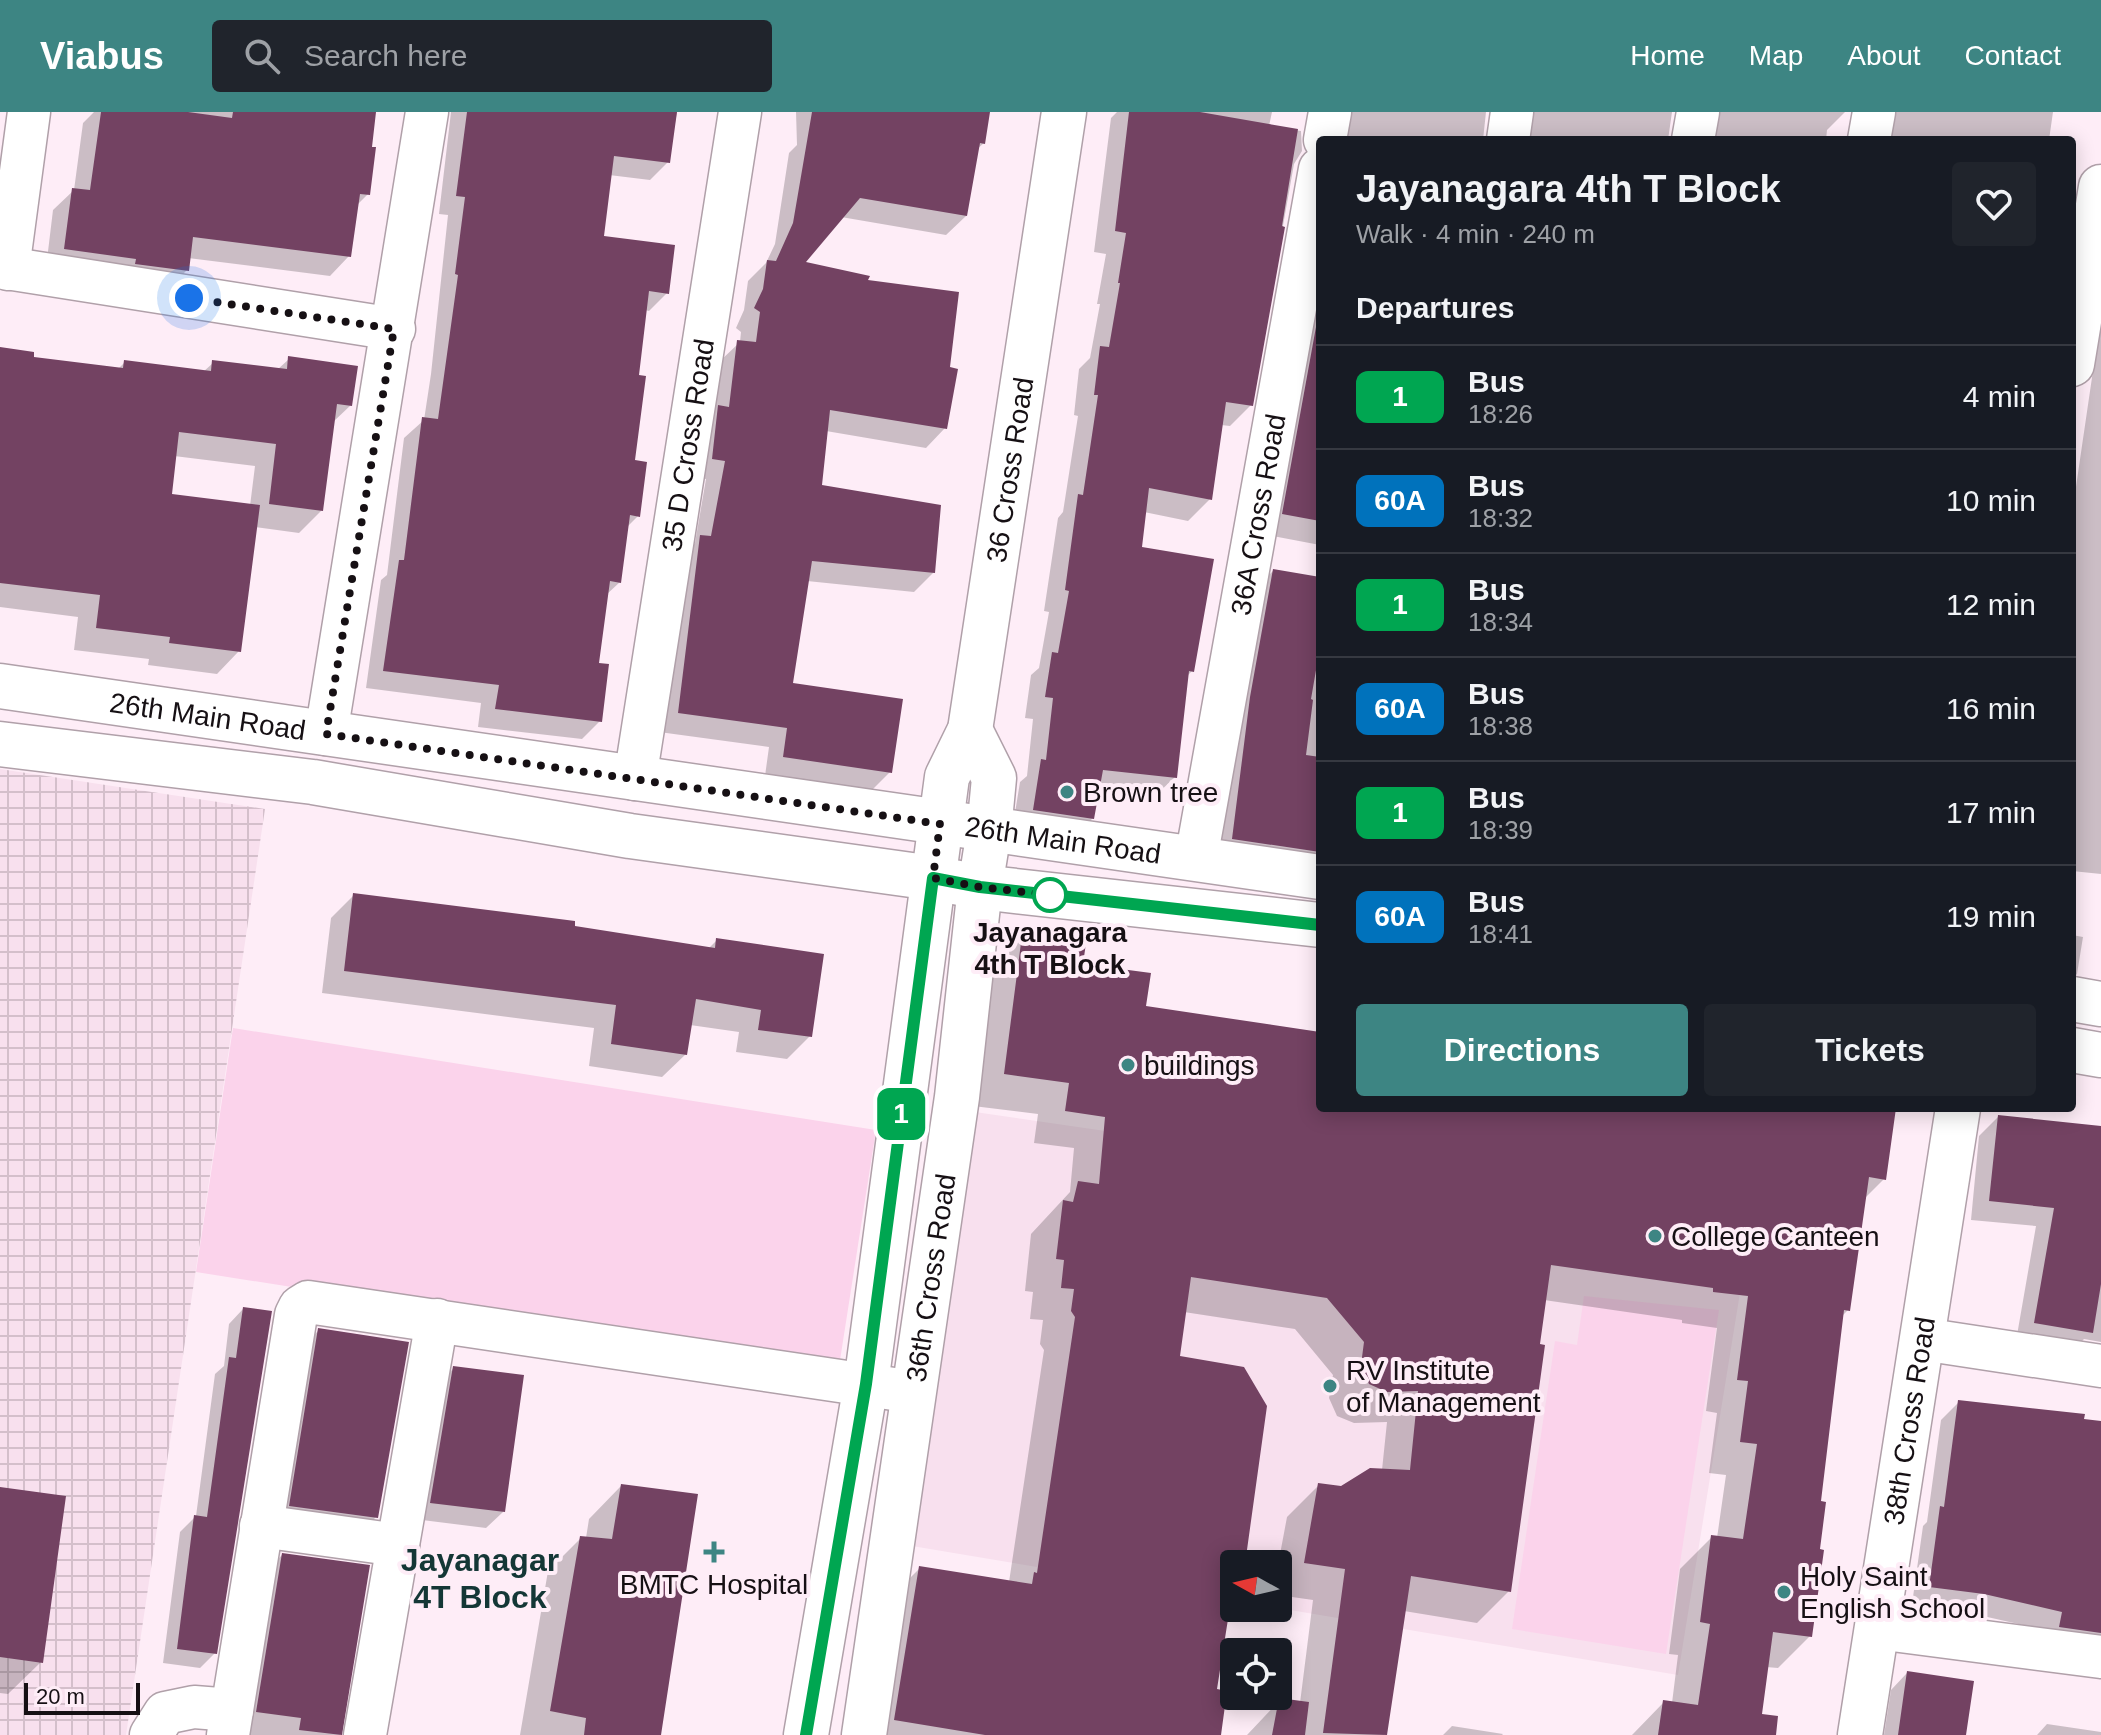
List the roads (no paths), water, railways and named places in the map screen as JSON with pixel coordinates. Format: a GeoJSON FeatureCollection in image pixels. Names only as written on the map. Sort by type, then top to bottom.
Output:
{"type":"FeatureCollection","features":[{"type":"Feature","properties":{"kind":"street"},"geometry":{"type":"LineString","coordinates":[[29,112],[4,268],[394,329]]}},
{"type":"Feature","properties":{"kind":"street"},"geometry":{"type":"LineString","coordinates":[[326,734],[427,112]]}},
{"type":"Feature","properties":{"kind":"street","name":"35 D Cross Road"},"geometry":{"type":"LineString","coordinates":[[635,779],[740,112]]}},
{"type":"Feature","properties":{"kind":"street","name":"36 Cross Road"},"geometry":{"type":"LineString","coordinates":[[940,824],[947,777],[970,730],[1064,112]]}},
{"type":"Feature","properties":{"kind":"street"},"geometry":{"type":"LineString","coordinates":[[1326,136],[1330,112]]}},
{"type":"Feature","properties":{"kind":"street"},"geometry":{"type":"LineString","coordinates":[[1509,136],[1512,112]]}},
{"type":"Feature","properties":{"kind":"street"},"geometry":{"type":"LineString","coordinates":[[1694,136],[1698,112]]}},
{"type":"Feature","properties":{"kind":"street"},"geometry":{"type":"LineString","coordinates":[[1870,136],[1874,112]]}},
{"type":"Feature","properties":{"kind":"street"},"geometry":{"type":"LineString","coordinates":[[2076,340],[2101,187]]}},
{"type":"Feature","properties":{"kind":"street","name":"36A Cross Road"},"geometry":{"type":"LineString","coordinates":[[1196,859],[1316,191]]}},
{"type":"Feature","properties":{"kind":"street","name":"26th Main Road"},"geometry":{"type":"LineString","coordinates":[[0,686],[1316,876]]}},
{"type":"Feature","properties":{"kind":"street","name":"36th Cross Road"},"geometry":{"type":"LineString","coordinates":[[864,1735],[957,1097],[989,831],[994,778],[970,730]]}},
{"type":"Feature","properties":{"kind":"street","name":"26th Main Road"},"geometry":{"type":"LineString","coordinates":[[0,744],[313,782],[630,836],[980,887],[1316,925]]}},
{"type":"Feature","properties":{"kind":"street","name":"36th Cross Road"},"geometry":{"type":"LineString","coordinates":[[806,1735],[866,1384],[940,824]]}},
{"type":"Feature","properties":{"kind":"street"},"geometry":{"type":"LineString","coordinates":[[2076,1000],[2101,1004]]}},
{"type":"Feature","properties":{"kind":"street"},"geometry":{"type":"LineString","coordinates":[[2076,1051],[2101,1055]]}},
{"type":"Feature","properties":{"kind":"street","name":"38th Cross Road"},"geometry":{"type":"LineString","coordinates":[[1860,1735],[1957,1112]]}},
{"type":"Feature","properties":{"kind":"street"},"geometry":{"type":"LineString","coordinates":[[151,1735],[165,1713],[194,1707],[230,1723],[296,1315],[300,1307],[308,1302],[914,1392]]}},
{"type":"Feature","properties":{"kind":"street"},"geometry":{"type":"LineString","coordinates":[[365,1735],[437,1320]]}},
{"type":"Feature","properties":{"kind":"street"},"geometry":{"type":"LineString","coordinates":[[1922,1339],[2101,1366]]}},
{"type":"Feature","properties":{"kind":"street"},"geometry":{"type":"LineString","coordinates":[[261,1526],[398,1545]]}},
{"type":"Feature","properties":{"kind":"street"},"geometry":{"type":"LineString","coordinates":[[1877,1628],[2101,1657]]}},
{"type":"Feature","properties":{"kind":"place","name":"Brown tree"},"geometry":{"type":"Point","coordinates":[1067,792]}},
{"type":"Feature","properties":{"kind":"place","name":"Jayanagara 4th T Block"},"geometry":{"type":"Point","coordinates":[1050,895]}},
{"type":"Feature","properties":{"kind":"place","name":"buildings"},"geometry":{"type":"Point","coordinates":[1128,1065]}},
{"type":"Feature","properties":{"kind":"place","name":"College Canteen"},"geometry":{"type":"Point","coordinates":[1655,1236]}},
{"type":"Feature","properties":{"kind":"place","name":"RV Institute of Management"},"geometry":{"type":"Point","coordinates":[1330,1386]}},
{"type":"Feature","properties":{"kind":"place","name":"BMTC Hospital"},"geometry":{"type":"Point","coordinates":[714,1552]}},
{"type":"Feature","properties":{"kind":"place","name":"Holy Saint English School"},"geometry":{"type":"Point","coordinates":[1784,1592]}},
{"type":"Feature","properties":{"kind":"district","name":"Jayanagar 4T Block"},"geometry":{"type":"Point","coordinates":[480,1578]}}]}
